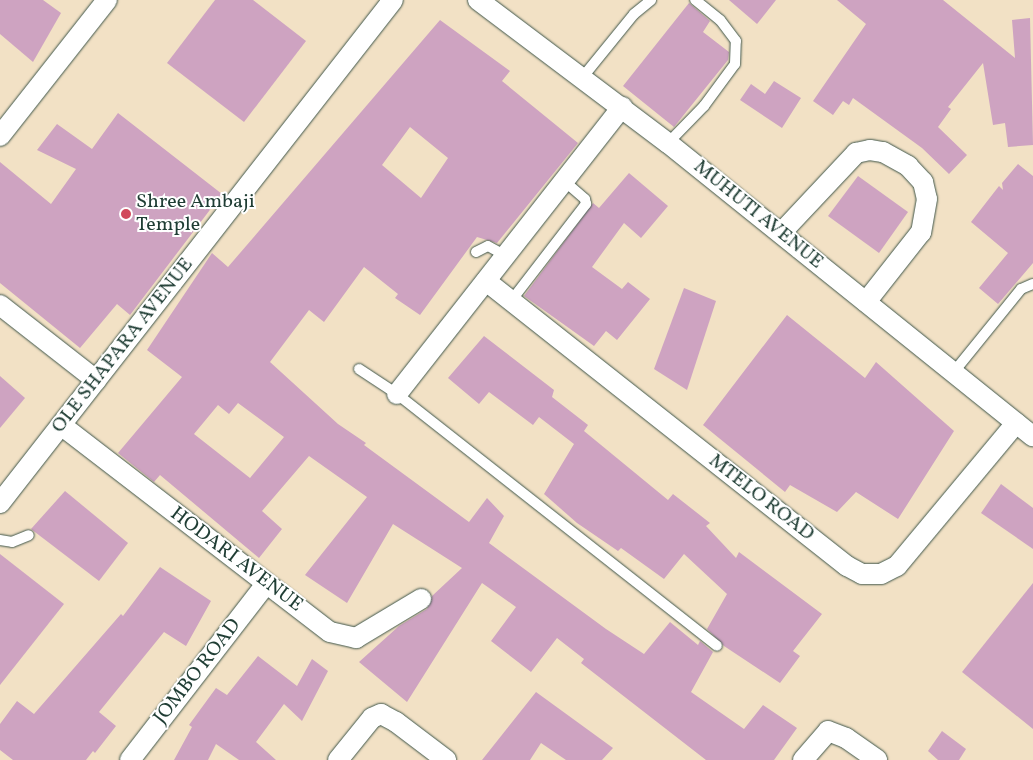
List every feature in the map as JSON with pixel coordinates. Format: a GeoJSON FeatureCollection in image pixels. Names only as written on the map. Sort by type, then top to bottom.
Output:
{"type":"FeatureCollection","features":[{"type":"Feature","properties":{"kind":"street"},"geometry":{"type":"LineString","coordinates":[[0,136],[107,0]]}},
{"type":"Feature","properties":{"kind":"street","name":"OLE SHAPARA AVENUE"},"geometry":{"type":"LineString","coordinates":[[0,503],[393,0]]}},
{"type":"Feature","properties":{"kind":"street","name":"MUHUTI AVENUE"},"geometry":{"type":"LineString","coordinates":[[478,0],[668,143],[1033,436]]}},
{"type":"Feature","properties":{"kind":"street"},"geometry":{"type":"LineString","coordinates":[[397,394],[622,107]]}},
{"type":"Feature","properties":{"kind":"street"},"geometry":{"type":"LineString","coordinates":[[781,233],[856,153],[870,150],[884,152],[908,166],[923,182],[927,199],[921,232],[866,302]]}},
{"type":"Feature","properties":{"kind":"street","name":"MTELO ROAD"},"geometry":{"type":"LineString","coordinates":[[486,282],[847,566],[862,574],[881,574],[897,566],[1016,423]]}},
{"type":"Feature","properties":{"kind":"street"},"geometry":{"type":"LineString","coordinates":[[0,305],[96,380]]}},
{"type":"Feature","properties":{"kind":"street","name":"HODARI AVENUE"},"geometry":{"type":"LineString","coordinates":[[61,425],[330,632],[344,637],[356,638],[421,599]]}},
{"type":"Feature","properties":{"kind":"street","name":"JOMBO ROAD"},"geometry":{"type":"LineString","coordinates":[[130,760],[266,584]]}},
{"type":"Feature","properties":{"kind":"street"},"geometry":{"type":"LineString","coordinates":[[338,760],[372,718],[381,714],[396,722],[446,760]]}},
{"type":"Feature","properties":{"kind":"street"},"geometry":{"type":"LineString","coordinates":[[803,760],[828,731],[846,738],[877,760]]}},
{"type":"Feature","properties":{"kind":"lane"},"geometry":{"type":"LineString","coordinates":[[582,78],[634,14],[651,0]]}},
{"type":"Feature","properties":{"kind":"lane"},"geometry":{"type":"LineString","coordinates":[[668,143],[704,106],[735,64],[736,41],[720,20],[695,0]]}},
{"type":"Feature","properties":{"kind":"lane"},"geometry":{"type":"LineString","coordinates":[[511,302],[586,204],[585,199],[563,180]]}},
{"type":"Feature","properties":{"kind":"lane"},"geometry":{"type":"LineString","coordinates":[[476,252],[488,246],[506,256]]}},
{"type":"Feature","properties":{"kind":"lane"},"geometry":{"type":"LineString","coordinates":[[953,373],[1021,289],[1033,284]]}},
{"type":"Feature","properties":{"kind":"lane"},"geometry":{"type":"LineString","coordinates":[[360,369],[397,394],[716,646]]}},
{"type":"Feature","properties":{"kind":"lane"},"geometry":{"type":"LineString","coordinates":[[0,540],[12,542],[29,535]]}},
{"type":"Feature","properties":{"kind":"building"},"geometry":{"type":"Polygon","coordinates":[[[0,0],[43,0],[61,13],[33,62],[0,34],[0,0]]]}},
{"type":"Feature","properties":{"kind":"building"},"geometry":{"type":"Polygon","coordinates":[[[215,0],[253,0],[306,41],[244,122],[167,63],[215,0]]]}},
{"type":"Feature","properties":{"kind":"building"},"geometry":{"type":"Polygon","coordinates":[[[729,0],[776,0],[757,24],[729,0]]]}},
{"type":"Feature","properties":{"kind":"building"},"geometry":{"type":"Polygon","coordinates":[[[837,0],[943,0],[1015,58],[1012,20],[1030,18],[1033,145],[1008,147],[1005,123],[993,125],[983,63],[948,107],[951,109],[938,127],[967,155],[949,174],[922,148],[853,98],[849,105],[843,101],[833,115],[813,101],[866,24],[837,0]]]}},
{"type":"Feature","properties":{"kind":"building"},"geometry":{"type":"Polygon","coordinates":[[[689,3],[710,21],[703,32],[729,52],[728,60],[674,127],[623,86],[689,3]]]}},
{"type":"Feature","properties":{"kind":"building"},"geometry":{"type":"Polygon","coordinates":[[[440,20],[510,71],[502,81],[578,143],[497,243],[477,237],[420,315],[395,298],[398,294],[364,267],[324,322],[309,310],[270,362],[338,424],[366,443],[364,445],[469,522],[487,498],[504,516],[489,543],[606,629],[644,654],[670,622],[698,645],[700,641],[713,652],[691,692],[744,729],[763,705],[797,728],[774,760],[706,760],[581,663],[584,659],[557,638],[531,672],[491,641],[516,607],[482,583],[407,702],[359,662],[399,626],[427,609],[432,596],[462,568],[393,524],[347,603],[305,575],[367,497],[309,456],[262,511],[282,529],[259,558],[160,475],[154,482],[118,453],[182,377],[147,350],[212,253],[228,267],[440,20]],[[410,127],[382,165],[421,198],[448,158],[410,127]],[[238,403],[229,414],[218,405],[194,434],[250,478],[284,437],[238,403]]]}},
{"type":"Feature","properties":{"kind":"building"},"geometry":{"type":"Polygon","coordinates":[[[774,81],[801,98],[782,128],[740,100],[751,84],[765,94],[774,81]]]}},
{"type":"Feature","properties":{"kind":"building","name":"Shree Ambaji Temple"},"geometry":{"type":"Polygon","coordinates":[[[118,113],[222,194],[130,315],[117,304],[80,348],[0,283],[0,162],[51,204],[76,169],[37,150],[57,124],[92,149],[118,113]]]}},
{"type":"Feature","properties":{"kind":"building"},"geometry":{"type":"Polygon","coordinates":[[[1018,164],[1033,176],[1033,263],[998,304],[979,288],[1008,253],[971,222],[999,186],[1003,190],[1002,183],[1018,164]]]}},
{"type":"Feature","properties":{"kind":"building"},"geometry":{"type":"Polygon","coordinates":[[[629,173],[668,206],[641,238],[624,223],[592,267],[622,289],[628,282],[650,299],[617,340],[606,331],[594,346],[524,296],[593,203],[599,208],[629,173]]]}},
{"type":"Feature","properties":{"kind":"building"},"geometry":{"type":"Polygon","coordinates":[[[858,176],[908,212],[879,253],[828,216],[858,176]]]}},
{"type":"Feature","properties":{"kind":"building"},"geometry":{"type":"Polygon","coordinates":[[[684,288],[716,301],[687,390],[654,369],[684,288]]]}},
{"type":"Feature","properties":{"kind":"building"},"geometry":{"type":"Polygon","coordinates":[[[787,315],[865,378],[876,362],[954,431],[898,519],[856,492],[837,512],[790,485],[785,492],[703,425],[787,315]]]}},
{"type":"Feature","properties":{"kind":"building"},"geometry":{"type":"Polygon","coordinates":[[[484,336],[554,390],[552,397],[588,425],[584,431],[668,500],[673,494],[710,523],[706,526],[736,558],[739,552],[822,614],[793,651],[800,656],[780,683],[724,646],[707,629],[727,594],[684,554],[664,579],[621,548],[618,551],[577,523],[544,494],[574,444],[539,417],[533,425],[489,392],[479,404],[448,378],[484,336]]]}},
{"type":"Feature","properties":{"kind":"building"},"geometry":{"type":"Polygon","coordinates":[[[0,376],[25,398],[0,428],[0,376]]]}},
{"type":"Feature","properties":{"kind":"building"},"geometry":{"type":"Polygon","coordinates":[[[1001,484],[1033,508],[1033,549],[981,513],[1001,484]]]}},
{"type":"Feature","properties":{"kind":"building"},"geometry":{"type":"Polygon","coordinates":[[[65,491],[128,543],[99,581],[31,529],[65,491]]]}},
{"type":"Feature","properties":{"kind":"building"},"geometry":{"type":"Polygon","coordinates":[[[0,554],[64,604],[0,685],[0,554]]]}},
{"type":"Feature","properties":{"kind":"building"},"geometry":{"type":"Polygon","coordinates":[[[160,567],[211,601],[186,646],[164,632],[99,712],[116,726],[95,753],[93,751],[86,760],[13,760],[0,750],[0,724],[17,701],[34,714],[121,614],[123,616],[160,567]]]}},
{"type":"Feature","properties":{"kind":"building"},"geometry":{"type":"Polygon","coordinates":[[[1033,583],[1033,729],[962,672],[1033,583]]]}},
{"type":"Feature","properties":{"kind":"building"},"geometry":{"type":"Polygon","coordinates":[[[258,656],[297,686],[312,659],[328,671],[302,721],[284,704],[256,742],[276,760],[239,760],[216,744],[208,760],[174,760],[192,727],[189,725],[216,688],[227,695],[258,656]]]}},
{"type":"Feature","properties":{"kind":"building"},"geometry":{"type":"Polygon","coordinates":[[[536,692],[613,748],[602,760],[566,760],[541,743],[530,760],[482,760],[536,692]]]}},
{"type":"Feature","properties":{"kind":"building"},"geometry":{"type":"Polygon","coordinates":[[[942,731],[966,749],[959,760],[938,760],[928,751],[942,731]]]}},
{"type":"Feature","properties":{"kind":"place","name":"Shree Ambaji Temple"},"geometry":{"type":"Point","coordinates":[126,214]}}]}
